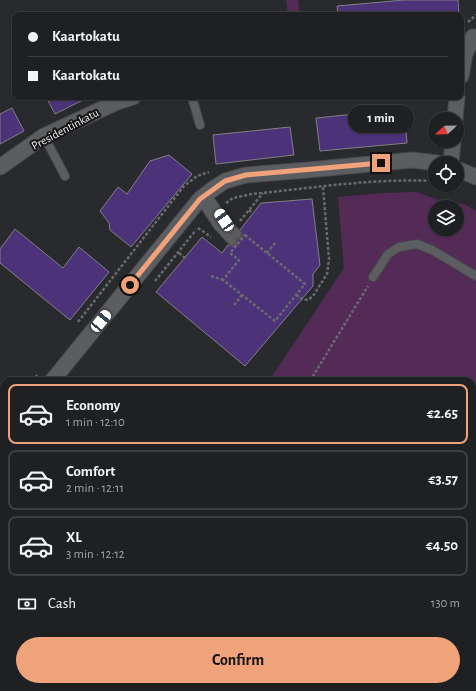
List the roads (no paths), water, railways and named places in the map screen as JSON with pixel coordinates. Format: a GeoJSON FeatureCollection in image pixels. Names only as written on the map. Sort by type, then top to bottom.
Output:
{"type":"FeatureCollection","features":[{"type":"Feature","properties":{"kind":"street"},"geometry":{"type":"LineString","coordinates":[[464,60],[472,34]]}},
{"type":"Feature","properties":{"kind":"street","name":"Presidentinkatu"},"geometry":{"type":"LineString","coordinates":[[0,167],[44,136],[123,100]]}},
{"type":"Feature","properties":{"kind":"street"},"geometry":{"type":"LineString","coordinates":[[456,112],[457,100]]}},
{"type":"Feature","properties":{"kind":"street"},"geometry":{"type":"LineString","coordinates":[[55,377],[203,196],[225,181],[246,175],[412,160],[428,162]]}},
{"type":"Feature","properties":{"kind":"street"},"geometry":{"type":"LineString","coordinates":[[464,172],[476,176]]}},
{"type":"Feature","properties":{"kind":"lane"},"geometry":{"type":"LineString","coordinates":[[193,100],[200,125]]}},
{"type":"Feature","properties":{"kind":"lane"},"geometry":{"type":"LineString","coordinates":[[44,136],[65,176]]}},
{"type":"Feature","properties":{"kind":"lane"},"geometry":{"type":"LineString","coordinates":[[203,196],[218,226],[234,238]]}},
{"type":"Feature","properties":{"kind":"lane"},"geometry":{"type":"LineString","coordinates":[[373,277],[388,254],[399,247],[417,244],[432,250],[476,276]]}}]}
